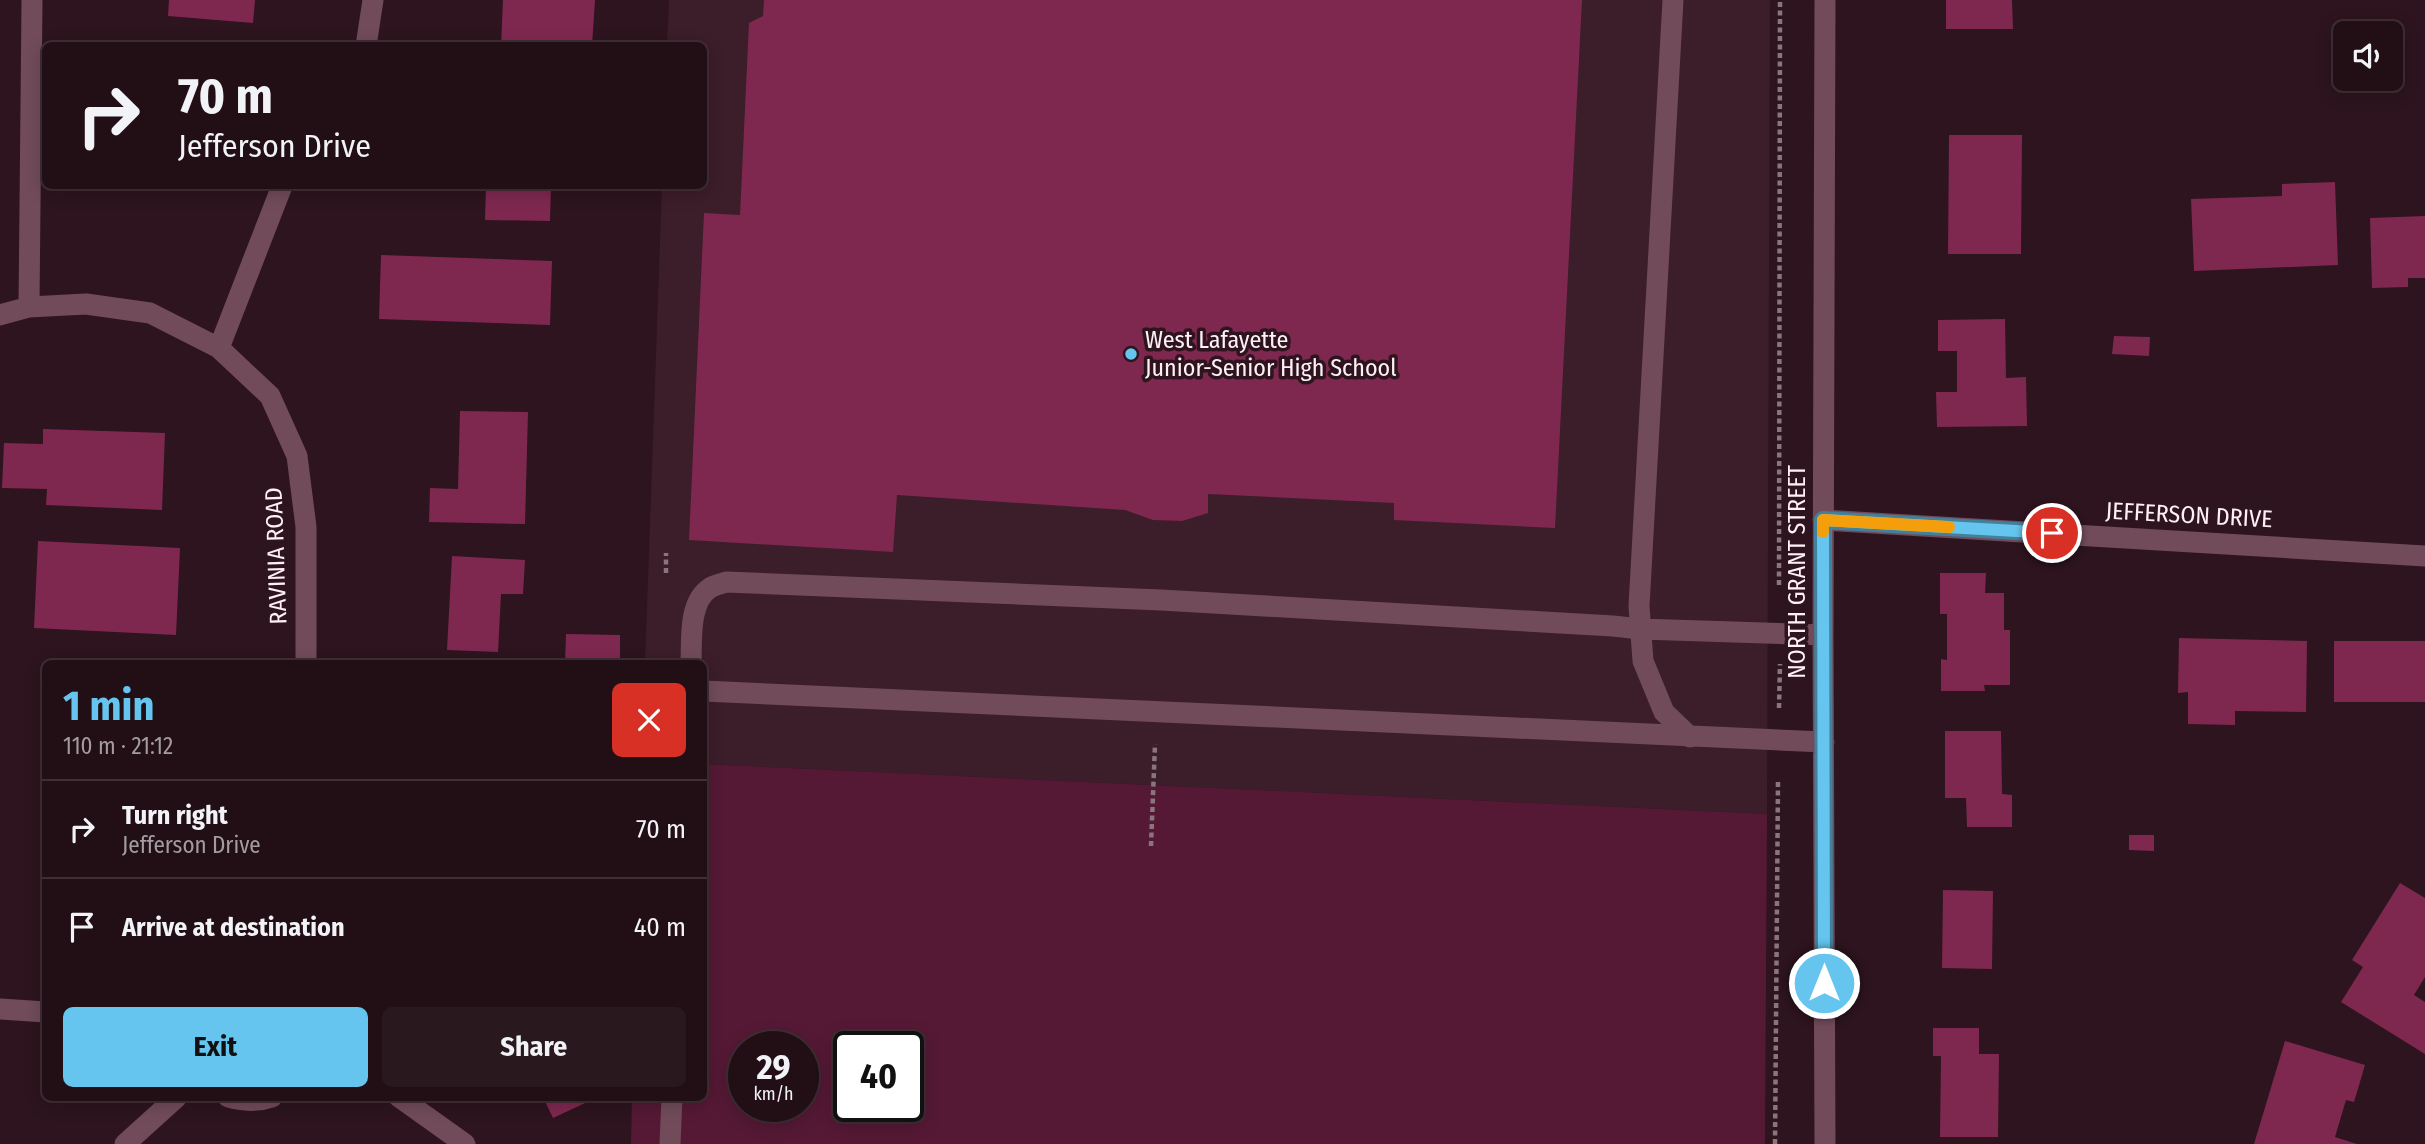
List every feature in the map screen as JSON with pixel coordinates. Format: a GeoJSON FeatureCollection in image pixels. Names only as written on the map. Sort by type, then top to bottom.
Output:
{"type":"FeatureCollection","features":[{"type":"Feature","properties":{"kind":"street"},"geometry":{"type":"LineString","coordinates":[[29,307],[32,0]]}},
{"type":"Feature","properties":{"kind":"street"},"geometry":{"type":"LineString","coordinates":[[367,42],[373,0]]}},
{"type":"Feature","properties":{"kind":"street"},"geometry":{"type":"LineString","coordinates":[[1673,0],[1639,606],[1643,661],[1664,712],[1690,737]]}},
{"type":"Feature","properties":{"kind":"street","name":"NORTH GRANT STREET"},"geometry":{"type":"LineString","coordinates":[[1825,0],[1825,1144]]}},
{"type":"Feature","properties":{"kind":"street"},"geometry":{"type":"LineString","coordinates":[[219,348],[281,189]]}},
{"type":"Feature","properties":{"kind":"street","name":"RAVINIA ROAD"},"geometry":{"type":"LineString","coordinates":[[0,315],[29,307],[86,304],[150,313],[219,348],[271,396],[297,456],[306,527],[306,660]]}},
{"type":"Feature","properties":{"kind":"street","name":"JEFFERSON DRIVE"},"geometry":{"type":"LineString","coordinates":[[1823,520],[2425,556]]}},
{"type":"Feature","properties":{"kind":"street"},"geometry":{"type":"LineString","coordinates":[[691,660],[694,617],[700,599],[709,588],[726,582],[1175,601],[1640,629],[1823,635]]}},
{"type":"Feature","properties":{"kind":"street"},"geometry":{"type":"LineString","coordinates":[[707,691],[1824,742]]}},
{"type":"Feature","properties":{"kind":"street"},"geometry":{"type":"LineString","coordinates":[[0,1009],[42,1012]]}},
{"type":"Feature","properties":{"kind":"street"},"geometry":{"type":"LineString","coordinates":[[125,1144],[173,1101]]}},
{"type":"Feature","properties":{"kind":"street"},"geometry":{"type":"LineString","coordinates":[[405,1101],[465,1144]]}},
{"type":"Feature","properties":{"kind":"street"},"geometry":{"type":"LineString","coordinates":[[670,1144],[672,1101]]}},
{"type":"Feature","properties":{"kind":"path"},"geometry":{"type":"LineString","coordinates":[[1779,586],[1780,0]]}},
{"type":"Feature","properties":{"kind":"path"},"geometry":{"type":"LineString","coordinates":[[666,553],[666,573]]}},
{"type":"Feature","properties":{"kind":"path"},"geometry":{"type":"LineString","coordinates":[[1779,713],[1780,656]]}},
{"type":"Feature","properties":{"kind":"path"},"geometry":{"type":"LineString","coordinates":[[1151,846],[1155,740]]}},
{"type":"Feature","properties":{"kind":"path"},"geometry":{"type":"LineString","coordinates":[[1775,1144],[1778,780]]}},
{"type":"Feature","properties":{"kind":"shaded area"},"geometry":{"type":"Polygon","coordinates":[[[669,0],[1770,0],[1767,814],[707,764],[707,660],[645,660],[662,189],[707,189],[707,42],[667,42],[669,0]]]}},
{"type":"Feature","properties":{"kind":"shaded area"},"geometry":{"type":"Polygon","coordinates":[[[707,764],[1767,814],[1765,1144],[631,1144],[632,1101],[707,1101],[707,764]]]}},
{"type":"Feature","properties":{"kind":"building"},"geometry":{"type":"Polygon","coordinates":[[[169,0],[255,0],[253,23],[168,16],[169,0]]]}},
{"type":"Feature","properties":{"kind":"building"},"geometry":{"type":"Polygon","coordinates":[[[503,0],[595,0],[592,42],[501,42],[503,0]]]}},
{"type":"Feature","properties":{"kind":"building","name":"West Lafayette Junior-Senior High School"},"geometry":{"type":"Polygon","coordinates":[[[764,0],[1582,0],[1555,528],[1394,520],[1394,503],[1208,494],[1208,513],[1182,521],[1153,520],[1125,510],[897,495],[893,552],[689,540],[704,213],[740,215],[749,23],[763,16],[764,0]]]}},
{"type":"Feature","properties":{"kind":"building"},"geometry":{"type":"Polygon","coordinates":[[[1946,0],[2012,0],[2013,29],[1946,29],[1946,0]]]}},
{"type":"Feature","properties":{"kind":"building"},"geometry":{"type":"Polygon","coordinates":[[[1949,135],[2022,135],[2021,254],[1948,254],[1949,135]]]}},
{"type":"Feature","properties":{"kind":"building"},"geometry":{"type":"Polygon","coordinates":[[[2335,182],[2338,265],[2194,271],[2191,199],[2282,196],[2282,184],[2335,182]]]}},
{"type":"Feature","properties":{"kind":"building"},"geometry":{"type":"Polygon","coordinates":[[[486,189],[551,189],[550,221],[485,220],[486,189]]]}},
{"type":"Feature","properties":{"kind":"building"},"geometry":{"type":"Polygon","coordinates":[[[2425,216],[2425,278],[2408,278],[2408,287],[2372,288],[2370,218],[2425,216]]]}},
{"type":"Feature","properties":{"kind":"building"},"geometry":{"type":"Polygon","coordinates":[[[381,255],[552,261],[550,325],[379,319],[381,255]]]}},
{"type":"Feature","properties":{"kind":"building"},"geometry":{"type":"Polygon","coordinates":[[[2005,319],[2006,378],[2026,377],[2027,426],[1937,427],[1936,392],[1957,392],[1957,351],[1938,351],[1938,320],[2005,319]]]}},
{"type":"Feature","properties":{"kind":"building"},"geometry":{"type":"Polygon","coordinates":[[[2114,336],[2150,337],[2149,356],[2112,354],[2114,336]]]}},
{"type":"Feature","properties":{"kind":"building"},"geometry":{"type":"Polygon","coordinates":[[[460,411],[528,412],[525,524],[429,522],[430,488],[458,489],[460,411]]]}},
{"type":"Feature","properties":{"kind":"building"},"geometry":{"type":"Polygon","coordinates":[[[43,429],[165,433],[162,510],[46,505],[47,489],[2,488],[4,443],[43,444],[43,429]]]}},
{"type":"Feature","properties":{"kind":"building"},"geometry":{"type":"Polygon","coordinates":[[[38,541],[180,548],[176,635],[34,628],[38,541]]]}},
{"type":"Feature","properties":{"kind":"building"},"geometry":{"type":"Polygon","coordinates":[[[452,556],[525,560],[523,594],[501,594],[498,652],[447,650],[452,556]]]}},
{"type":"Feature","properties":{"kind":"building"},"geometry":{"type":"Polygon","coordinates":[[[1940,573],[1986,573],[1985,593],[2004,593],[2004,630],[2010,630],[2010,685],[1984,685],[1985,691],[1941,691],[1941,659],[1947,660],[1947,614],[1940,614],[1940,573]]]}},
{"type":"Feature","properties":{"kind":"building"},"geometry":{"type":"Polygon","coordinates":[[[566,634],[620,635],[620,660],[565,660],[566,634]]]}},
{"type":"Feature","properties":{"kind":"building"},"geometry":{"type":"Polygon","coordinates":[[[2179,638],[2307,641],[2306,712],[2235,711],[2235,725],[2188,724],[2188,692],[2178,693],[2179,638]]]}},
{"type":"Feature","properties":{"kind":"building"},"geometry":{"type":"Polygon","coordinates":[[[2334,641],[2425,641],[2425,702],[2334,702],[2334,641]]]}},
{"type":"Feature","properties":{"kind":"building"},"geometry":{"type":"Polygon","coordinates":[[[1945,731],[2001,731],[2002,794],[2012,795],[2012,827],[1967,827],[1966,798],[1945,798],[1945,731]]]}},
{"type":"Feature","properties":{"kind":"building"},"geometry":{"type":"Polygon","coordinates":[[[2129,835],[2154,835],[2154,851],[2129,850],[2129,835]]]}},
{"type":"Feature","properties":{"kind":"building"},"geometry":{"type":"Polygon","coordinates":[[[2400,883],[2425,898],[2425,977],[2414,995],[2425,1002],[2425,1054],[2341,1002],[2363,967],[2352,960],[2400,883]]]}},
{"type":"Feature","properties":{"kind":"building"},"geometry":{"type":"Polygon","coordinates":[[[1943,890],[1993,891],[1992,969],[1942,968],[1943,890]]]}},
{"type":"Feature","properties":{"kind":"building"},"geometry":{"type":"Polygon","coordinates":[[[1933,1028],[1979,1028],[1979,1054],[1999,1054],[1998,1137],[1940,1137],[1941,1056],[1933,1056],[1933,1028]]]}},
{"type":"Feature","properties":{"kind":"building"},"geometry":{"type":"Polygon","coordinates":[[[2285,1041],[2365,1065],[2354,1102],[2346,1100],[2335,1137],[2357,1144],[2254,1144],[2285,1041]]]}},
{"type":"Feature","properties":{"kind":"building"},"geometry":{"type":"Polygon","coordinates":[[[545,1101],[589,1101],[553,1118],[545,1101]]]}},
{"type":"Feature","properties":{"kind":"slow traffic"},"geometry":{"type":"LineString","coordinates":[[1823,532],[1823,520],[1949,527]]}},
{"type":"Feature","properties":{"kind":"place","name":"West Lafayette Junior-Senior High School"},"geometry":{"type":"Point","coordinates":[1131,354]}},
{"type":"Feature","properties":{"kind":"route"},"geometry":{"type":"LineString","coordinates":[[1824,983],[1823,520],[2052,533]]}}]}
